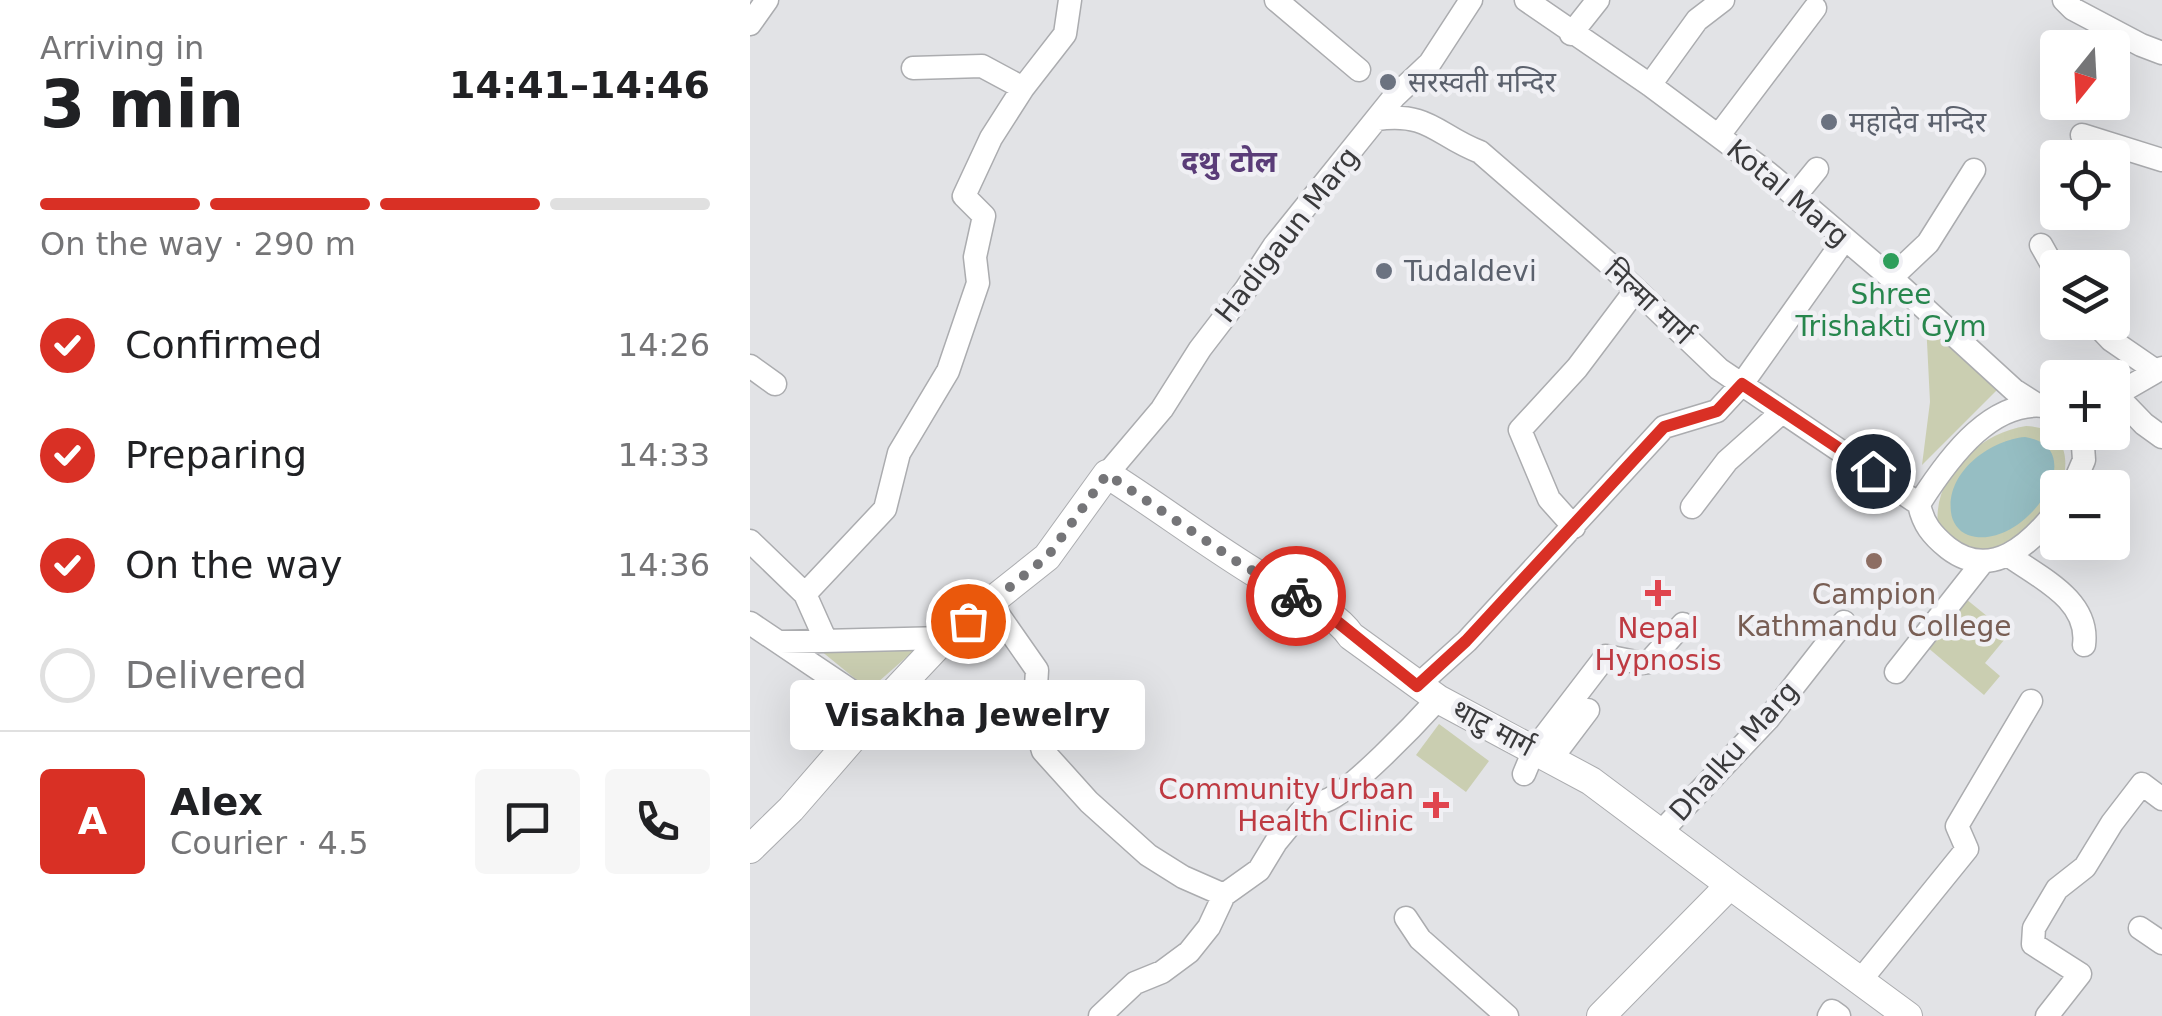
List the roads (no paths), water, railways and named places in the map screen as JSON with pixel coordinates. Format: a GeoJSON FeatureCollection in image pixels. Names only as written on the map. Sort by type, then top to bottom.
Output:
{"type":"FeatureCollection","features":[{"type":"Feature","properties":{"kind":"main road"},"geometry":{"type":"LineString","coordinates":[[750,850],[792,809],[945,638],[1048,556],[1107,474]]}},
{"type":"Feature","properties":{"kind":"main road","name":"थाटु मार्ग"},"geometry":{"type":"LineString","coordinates":[[1107,474],[1236,561],[1319,607],[1427,692],[1536,761],[1591,781],[1908,1016]]}},
{"type":"Feature","properties":{"kind":"main road"},"geometry":{"type":"LineString","coordinates":[[1601,1016],[1730,885]]}},
{"type":"Feature","properties":{"kind":"street"},"geometry":{"type":"LineString","coordinates":[[750,24],[766,0]]}},
{"type":"Feature","properties":{"kind":"street"},"geometry":{"type":"LineString","coordinates":[[805,594],[885,510],[899,453],[948,371],[978,283],[975,257],[984,216],[964,196],[992,138],[1065,34],[1070,0]]}},
{"type":"Feature","properties":{"kind":"street"},"geometry":{"type":"LineString","coordinates":[[1276,0],[1358,70]]}},
{"type":"Feature","properties":{"kind":"street","name":"Hadigaun Marg"},"geometry":{"type":"LineString","coordinates":[[1107,474],[1162,410],[1200,349],[1274,246],[1377,119],[1430,63],[1471,0]]}},
{"type":"Feature","properties":{"kind":"street","name":"Kotal Marg"},"geometry":{"type":"LineString","coordinates":[[1526,0],[1719,135],[1892,278],[2014,390],[2040,402]]}},
{"type":"Feature","properties":{"kind":"street"},"geometry":{"type":"LineString","coordinates":[[1572,34],[1598,0]]}},
{"type":"Feature","properties":{"kind":"street"},"geometry":{"type":"LineString","coordinates":[[1650,86],[1696,20],[1723,0]]}},
{"type":"Feature","properties":{"kind":"street"},"geometry":{"type":"LineString","coordinates":[[2064,0],[2073,9],[2140,45],[2162,52]]}},
{"type":"Feature","properties":{"kind":"street"},"geometry":{"type":"LineString","coordinates":[[1719,135],[1815,8]]}},
{"type":"Feature","properties":{"kind":"street"},"geometry":{"type":"LineString","coordinates":[[913,68],[982,66],[1024,88]]}},
{"type":"Feature","properties":{"kind":"street","name":"निल्मा मार्ग"},"geometry":{"type":"LineString","coordinates":[[1377,119],[1403,116],[1423,122],[1480,152],[1607,262],[1719,368],[1919,504]]}},
{"type":"Feature","properties":{"kind":"street"},"geometry":{"type":"LineString","coordinates":[[2082,134],[2162,160]]}},
{"type":"Feature","properties":{"kind":"street"},"geometry":{"type":"LineString","coordinates":[[1795,196],[1817,169]]}},
{"type":"Feature","properties":{"kind":"street"},"geometry":{"type":"LineString","coordinates":[[1892,278],[1928,243],[1974,170]]}},
{"type":"Feature","properties":{"kind":"street"},"geometry":{"type":"LineString","coordinates":[[1100,1016],[1134,982],[1162,972],[1188,952],[1210,927],[1224,895],[1259,870],[1276,842],[1310,802],[1326,801],[1408,733],[1427,692],[1466,641],[1664,427],[1717,411],[1742,384],[1844,240]]}},
{"type":"Feature","properties":{"kind":"street"},"geometry":{"type":"LineString","coordinates":[[2041,246],[2043,250]]}},
{"type":"Feature","properties":{"kind":"street"},"geometry":{"type":"LineString","coordinates":[[1574,527],[1550,499],[1520,430],[1577,368],[1635,291]]}},
{"type":"Feature","properties":{"kind":"street"},"geometry":{"type":"LineString","coordinates":[[2111,340],[2159,369],[2130,387]]}},
{"type":"Feature","properties":{"kind":"street"},"geometry":{"type":"LineString","coordinates":[[750,366],[776,384]]}},
{"type":"Feature","properties":{"kind":"street"},"geometry":{"type":"LineString","coordinates":[[1982,564],[1966,560],[1937,539],[1923,523],[1919,504],[1948,460],[1974,435],[2008,413],[2040,409]]}},
{"type":"Feature","properties":{"kind":"street"},"geometry":{"type":"LineString","coordinates":[[2130,410],[2162,437]]}},
{"type":"Feature","properties":{"kind":"street"},"geometry":{"type":"LineString","coordinates":[[1692,507],[1727,461],[1782,412]]}},
{"type":"Feature","properties":{"kind":"street"},"geometry":{"type":"LineString","coordinates":[[1896,672],[1982,564],[2008,555],[2040,528]]}},
{"type":"Feature","properties":{"kind":"street"},"geometry":{"type":"LineString","coordinates":[[750,540],[805,594],[826,641]]}},
{"type":"Feature","properties":{"kind":"street"},"geometry":{"type":"LineString","coordinates":[[2008,555],[2073,602],[2086,631],[2084,645]]}},
{"type":"Feature","properties":{"kind":"street"},"geometry":{"type":"LineString","coordinates":[[991,604],[1037,670],[1034,720],[1043,751],[1090,802],[1148,855],[1183,877],[1224,895]]}},
{"type":"Feature","properties":{"kind":"street","name":"Dhalku Marg"},"geometry":{"type":"LineString","coordinates":[[1660,833],[1768,720],[1844,622]]}},
{"type":"Feature","properties":{"kind":"street"},"geometry":{"type":"LineString","coordinates":[[750,624],[878,709]]}},
{"type":"Feature","properties":{"kind":"street"},"geometry":{"type":"LineString","coordinates":[[1536,761],[1606,656],[1650,662],[1683,624]]}},
{"type":"Feature","properties":{"kind":"street"},"geometry":{"type":"LineString","coordinates":[[781,642],[945,638]]}},
{"type":"Feature","properties":{"kind":"street"},"geometry":{"type":"LineString","coordinates":[[1860,981],[1966,849],[1957,826],[2031,700]]}},
{"type":"Feature","properties":{"kind":"street"},"geometry":{"type":"LineString","coordinates":[[1536,761],[1588,710]]}},
{"type":"Feature","properties":{"kind":"street"},"geometry":{"type":"LineString","coordinates":[[2047,1016],[2080,974],[2033,944],[2034,928],[2056,889],[2085,867],[2142,784],[2162,799]]}},
{"type":"Feature","properties":{"kind":"street"},"geometry":{"type":"LineString","coordinates":[[1406,918],[1420,939],[1506,1016]]}},
{"type":"Feature","properties":{"kind":"street"},"geometry":{"type":"LineString","coordinates":[[2140,928],[2162,943]]}},
{"type":"Feature","properties":{"kind":"street"},"geometry":{"type":"LineString","coordinates":[[1829,1016],[1832,1011],[1839,1016]]}},
{"type":"Feature","properties":{"kind":"water"},"geometry":{"type":"Polygon","coordinates":[[[2025,437],[2040,443],[2040,450],[2048,450],[2054,460],[2053,470],[2040,470],[2040,502],[2010,529],[1989,537],[1968,535],[1956,526],[1951,512],[1956,484],[1973,461],[2012,439],[2025,437]]]}},
{"type":"Feature","properties":{"kind":"place","name":"सरस्वती मन्दिर"},"geometry":{"type":"Point","coordinates":[1388,82]}},
{"type":"Feature","properties":{"kind":"place","name":"महादेव मन्दिर"},"geometry":{"type":"Point","coordinates":[1829,122]}},
{"type":"Feature","properties":{"kind":"place","name":"Shree Trishakti Gym"},"geometry":{"type":"Point","coordinates":[1891,261]}},
{"type":"Feature","properties":{"kind":"place","name":"Tudaldevi"},"geometry":{"type":"Point","coordinates":[1384,271]}},
{"type":"Feature","properties":{"kind":"place","name":"Campion Kathmandu College"},"geometry":{"type":"Point","coordinates":[1874,561]}},
{"type":"Feature","properties":{"kind":"place","name":"Nepal Hypnosis"},"geometry":{"type":"Point","coordinates":[1658,593]}},
{"type":"Feature","properties":{"kind":"place","name":"Visakha Jewelry"},"geometry":{"type":"Point","coordinates":[968,621]}},
{"type":"Feature","properties":{"kind":"place","name":"Community Urban Health Clinic"},"geometry":{"type":"Point","coordinates":[1436,805]}},
{"type":"Feature","properties":{"kind":"district","name":"दथु टोल"},"geometry":{"type":"Point","coordinates":[1229,161]}}]}
